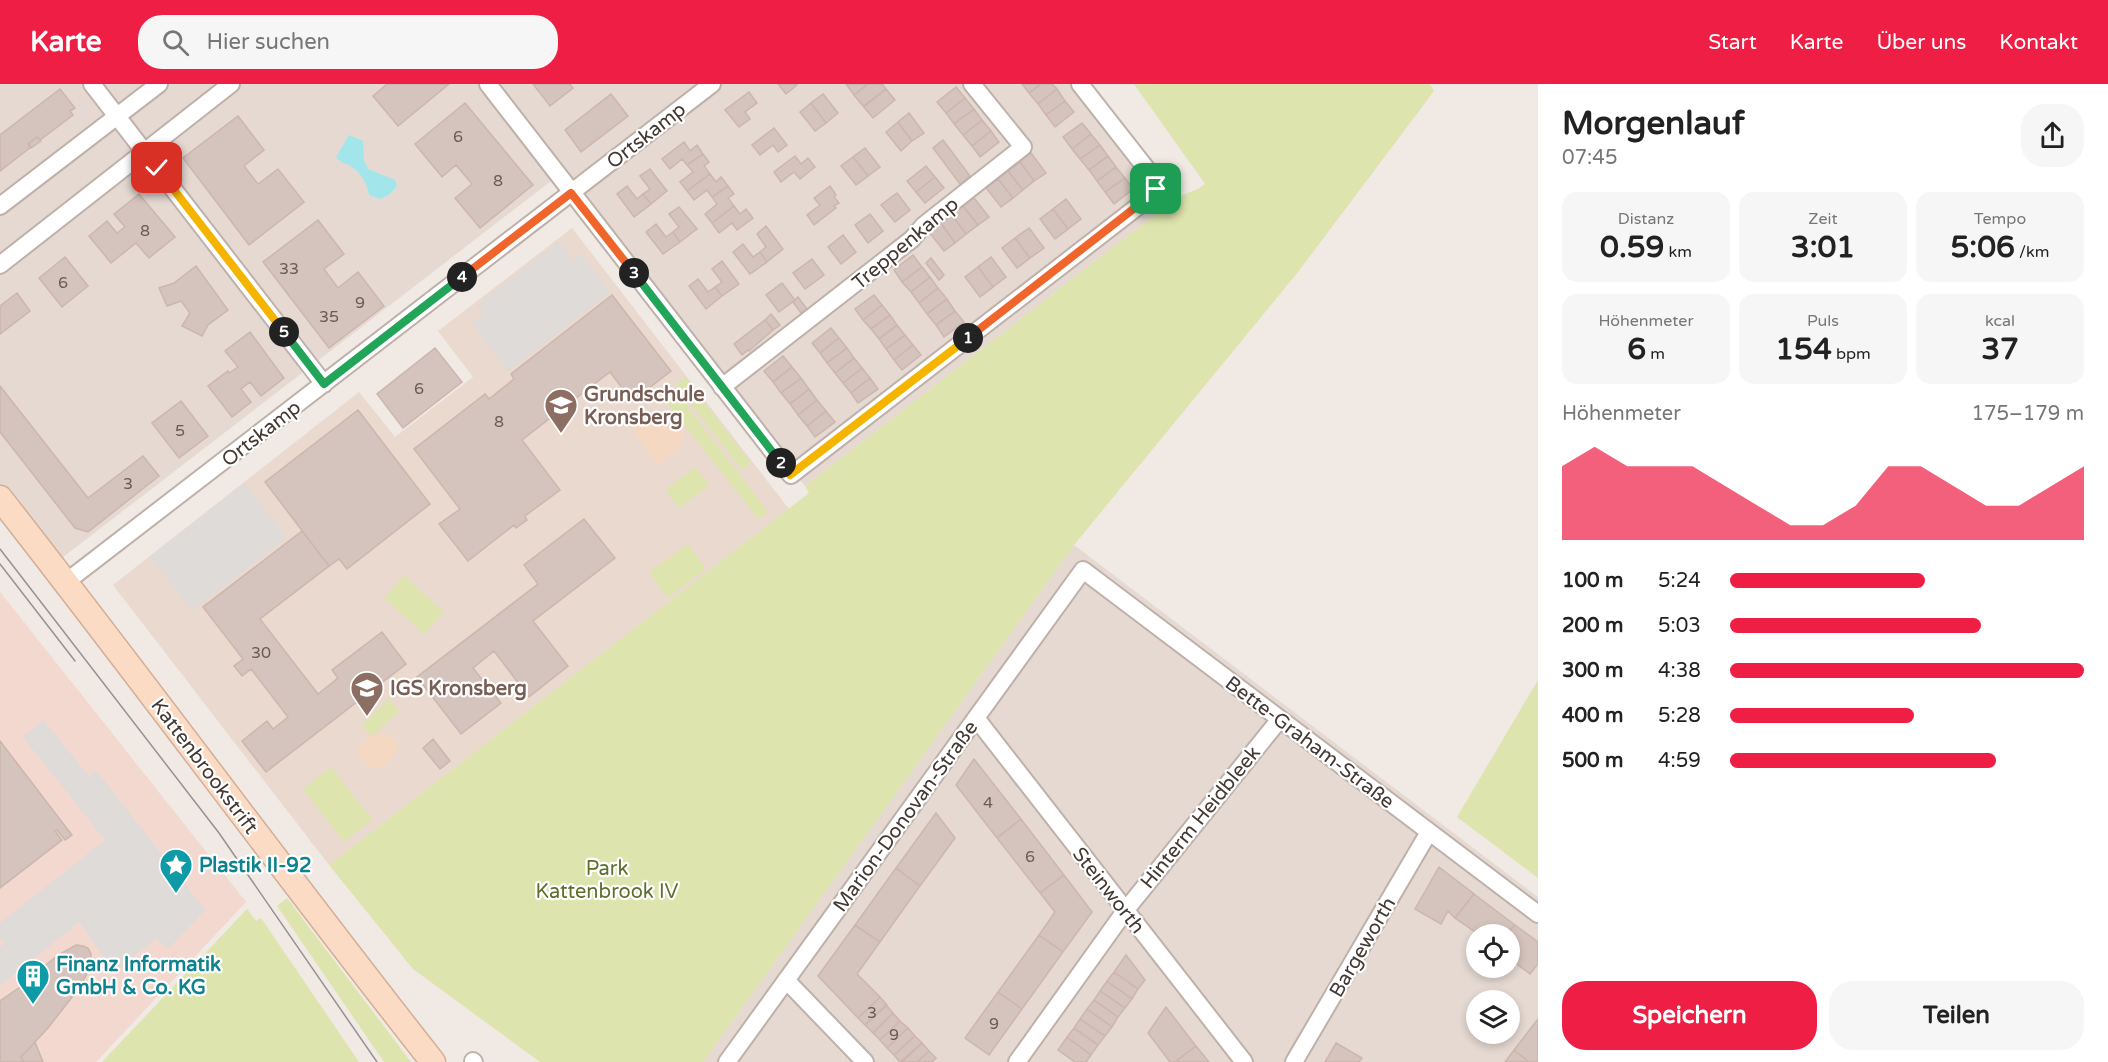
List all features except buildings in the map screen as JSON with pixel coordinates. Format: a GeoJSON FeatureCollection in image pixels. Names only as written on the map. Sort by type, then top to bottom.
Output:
{"type":"FeatureCollection","features":[{"type":"Feature","properties":{"kind":"main road","name":"Kattenbrookstrift"},"geometry":{"type":"LineString","coordinates":[[0,498],[433,1062]]}},
{"type":"Feature","properties":{"kind":"street"},"geometry":{"type":"LineString","coordinates":[[92,84],[324,384]]}},
{"type":"Feature","properties":{"kind":"street"},"geometry":{"type":"LineString","coordinates":[[0,206],[159,84]]}},
{"type":"Feature","properties":{"kind":"street"},"geometry":{"type":"LineString","coordinates":[[0,265],[231,84]]}},
{"type":"Feature","properties":{"kind":"street"},"geometry":{"type":"LineString","coordinates":[[488,84],[790,475],[1150,196],[1156,189],[1156,181],[1080,84]]}},
{"type":"Feature","properties":{"kind":"street","name":"Ortskamp"},"geometry":{"type":"LineString","coordinates":[[66,582],[712,84]]}},
{"type":"Feature","properties":{"kind":"street","name":"Treppenkamp"},"geometry":{"type":"LineString","coordinates":[[722,387],[912,239],[924,225],[1023,147],[972,84]]}},
{"type":"Feature","properties":{"kind":"street","name":"Marion-Donovan-Straße"},"geometry":{"type":"LineString","coordinates":[[727,1062],[1083,570]]}},
{"type":"Feature","properties":{"kind":"street","name":"Bette-Graham-Straße"},"geometry":{"type":"LineString","coordinates":[[1083,570],[1538,914]]}},
{"type":"Feature","properties":{"kind":"street","name":"Steinworth"},"geometry":{"type":"LineString","coordinates":[[976,718],[1244,1062]]}},
{"type":"Feature","properties":{"kind":"street","name":"Hinterm Heidbleek"},"geometry":{"type":"LineString","coordinates":[[1017,1062],[1125,911],[1280,719]]}},
{"type":"Feature","properties":{"kind":"street","name":"Bargeworth"},"geometry":{"type":"LineString","coordinates":[[1294,1062],[1429,832]]}},
{"type":"Feature","properties":{"kind":"street"},"geometry":{"type":"LineString","coordinates":[[786,980],[865,1062]]}},
{"type":"Feature","properties":{"kind":"shaded area"},"geometry":{"type":"Polygon","coordinates":[[[0,84],[1091,84],[1178,197],[805,486],[564,171],[58,561],[0,486],[0,84]]]}},
{"type":"Feature","properties":{"kind":"shaded area"},"geometry":{"type":"Polygon","coordinates":[[[572,228],[789,509],[329,865],[113,585],[359,392],[395,437],[473,377],[438,331],[572,228]]]}},
{"type":"Feature","properties":{"kind":"shaded area"},"geometry":{"type":"Polygon","coordinates":[[[559,242],[573,260],[581,254],[610,292],[508,371],[472,324],[484,315],[477,306],[559,242]]]}},
{"type":"Feature","properties":{"kind":"shaded area"},"geometry":{"type":"Polygon","coordinates":[[[244,483],[286,538],[192,611],[150,556],[244,483]]]}},
{"type":"Feature","properties":{"kind":"shaded area"},"geometry":{"type":"Polygon","coordinates":[[[1074,545],[1538,897],[1538,1062],[703,1062],[1074,545]]]}},
{"type":"Feature","properties":{"kind":"shaded area"},"geometry":{"type":"Polygon","coordinates":[[[0,592],[246,902],[96,1062],[0,1062],[0,592]]]}},
{"type":"Feature","properties":{"kind":"shaded area"},"geometry":{"type":"Polygon","coordinates":[[[43,720],[89,776],[96,770],[205,910],[169,948],[156,939],[114,972],[79,922],[0,986],[0,947],[5,943],[0,937],[0,923],[105,840],[23,737],[43,720]]]}},
{"type":"Feature","properties":{"kind":"green space","name":"Park Kattenbrook IV"},"geometry":{"type":"Polygon","coordinates":[[[1134,84],[1430,84],[1434,91],[1298,272],[1074,545],[703,1062],[540,1062],[413,969],[329,865],[809,493],[805,486],[1178,197],[1205,184],[1134,84]]]}},
{"type":"Feature","properties":{"kind":"green space"},"geometry":{"type":"Polygon","coordinates":[[[685,377],[751,463],[742,470],[676,385],[685,377]]]}},
{"type":"Feature","properties":{"kind":"green space"},"geometry":{"type":"Polygon","coordinates":[[[673,387],[768,512],[758,519],[661,395],[673,387]]]}},
{"type":"Feature","properties":{"kind":"green space"},"geometry":{"type":"Polygon","coordinates":[[[695,467],[709,485],[679,508],[665,490],[695,467]]]}},
{"type":"Feature","properties":{"kind":"green space"},"geometry":{"type":"Polygon","coordinates":[[[688,544],[706,569],[667,598],[649,572],[688,544]]]}},
{"type":"Feature","properties":{"kind":"green space"},"geometry":{"type":"Polygon","coordinates":[[[404,576],[444,612],[424,634],[384,598],[404,576]]]}},
{"type":"Feature","properties":{"kind":"green space"},"geometry":{"type":"Polygon","coordinates":[[[1538,680],[1538,878],[1457,817],[1538,680]]]}},
{"type":"Feature","properties":{"kind":"green space"},"geometry":{"type":"Polygon","coordinates":[[[389,699],[399,711],[372,736],[362,725],[389,699]]]}},
{"type":"Feature","properties":{"kind":"green space"},"geometry":{"type":"Polygon","coordinates":[[[331,767],[372,820],[344,842],[303,789],[331,767]]]}},
{"type":"Feature","properties":{"kind":"green space"},"geometry":{"type":"Polygon","coordinates":[[[287,898],[411,1062],[384,1062],[277,906],[287,898]]]}},
{"type":"Feature","properties":{"kind":"green space"},"geometry":{"type":"Polygon","coordinates":[[[247,909],[256,921],[261,918],[359,1062],[102,1062],[247,909]]]}},
{"type":"Feature","properties":{"kind":"sand"},"geometry":{"type":"Polygon","coordinates":[[[638,407],[645,411],[648,418],[654,422],[667,413],[683,430],[684,440],[658,466],[623,416],[638,407]]]}},
{"type":"Feature","properties":{"kind":"sand"},"geometry":{"type":"Polygon","coordinates":[[[384,733],[395,740],[398,746],[384,767],[370,767],[358,755],[358,746],[370,737],[384,733]]]}},
{"type":"Feature","properties":{"kind":"water"},"geometry":{"type":"Polygon","coordinates":[[[349,135],[363,141],[364,160],[368,169],[395,180],[397,186],[389,195],[380,199],[369,195],[365,181],[360,174],[336,157],[349,135]]]}},
{"type":"Feature","properties":{"kind":"tram line"},"geometry":{"type":"LineString","coordinates":[[0,549],[219,833],[377,1062]]}},
{"type":"Feature","properties":{"kind":"tram line"},"geometry":{"type":"LineString","coordinates":[[0,564],[75,661]]}},
{"type":"Feature","properties":{"kind":"place","name":"Grundschule Kronsberg"},"geometry":{"type":"Point","coordinates":[561,434]}},
{"type":"Feature","properties":{"kind":"place","name":"IGS Kronsberg"},"geometry":{"type":"Point","coordinates":[367,717]}},
{"type":"Feature","properties":{"kind":"place","name":"Plastik II-92"},"geometry":{"type":"Point","coordinates":[176,894]}},
{"type":"Feature","properties":{"kind":"place","name":"Finanz Informatik GmbH & Co. KG"},"geometry":{"type":"Point","coordinates":[33,1005]}},
{"type":"Feature","properties":{"kind":"route"},"geometry":{"type":"LineString","coordinates":[[157,168],[324,384],[571,193],[790,475],[1150,196],[1156,189]]}}]}
